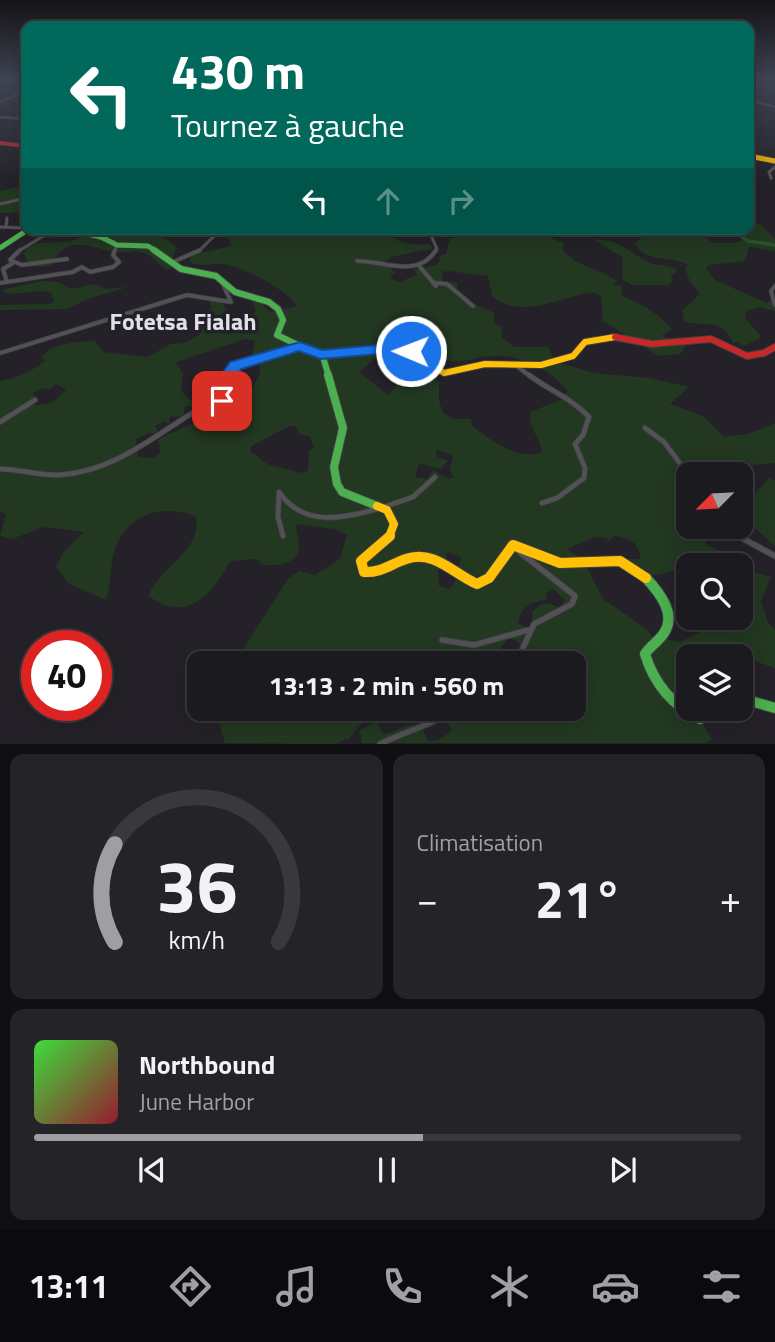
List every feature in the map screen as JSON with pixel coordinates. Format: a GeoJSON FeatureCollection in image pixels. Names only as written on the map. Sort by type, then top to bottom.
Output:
{"type":"FeatureCollection","features":[{"type":"Feature","properties":{"kind":"street"},"geometry":{"type":"LineString","coordinates":[[0,117],[21,119]]}},
{"type":"Feature","properties":{"kind":"street"},"geometry":{"type":"LineString","coordinates":[[0,143],[21,145]]}},
{"type":"Feature","properties":{"kind":"street"},"geometry":{"type":"LineString","coordinates":[[754,157],[775,161]]}},
{"type":"Feature","properties":{"kind":"street"},"geometry":{"type":"LineString","coordinates":[[771,178],[769,172],[775,167]]}},
{"type":"Feature","properties":{"kind":"street"},"geometry":{"type":"LineString","coordinates":[[0,204],[21,199]]}},
{"type":"Feature","properties":{"kind":"street"},"geometry":{"type":"LineString","coordinates":[[6,226],[8,218]]}},
{"type":"Feature","properties":{"kind":"street"},"geometry":{"type":"LineString","coordinates":[[0,227],[21,228]]}},
{"type":"Feature","properties":{"kind":"street"},"geometry":{"type":"LineString","coordinates":[[0,248],[21,234]]}},
{"type":"Feature","properties":{"kind":"street"},"geometry":{"type":"LineString","coordinates":[[13,263],[10,260],[12,255],[46,235]]}},
{"type":"Feature","properties":{"kind":"street"},"geometry":{"type":"LineString","coordinates":[[92,235],[117,245],[148,246],[181,268],[216,276],[235,292],[275,306],[283,320],[277,335],[323,357],[344,428],[334,467],[337,484],[342,492],[382,507],[392,518],[394,530],[362,561],[362,570],[369,574],[416,556],[431,559],[465,581],[482,584],[490,578],[504,553],[513,545]]}},
{"type":"Feature","properties":{"kind":"street"},"geometry":{"type":"LineString","coordinates":[[172,263],[197,253],[214,235]]}},
{"type":"Feature","properties":{"kind":"street"},"geometry":{"type":"LineString","coordinates":[[357,261],[411,268],[420,266],[431,259],[436,249],[431,235]]}},
{"type":"Feature","properties":{"kind":"street"},"geometry":{"type":"LineString","coordinates":[[0,283],[73,272],[82,267],[90,272],[113,267],[119,262],[113,255],[117,245]]}},
{"type":"Feature","properties":{"kind":"street"},"geometry":{"type":"LineString","coordinates":[[6,279],[3,269],[13,263],[22,265],[67,259]]}},
{"type":"Feature","properties":{"kind":"street"},"geometry":{"type":"LineString","coordinates":[[420,266],[435,285],[447,284],[460,299],[473,306]]}},
{"type":"Feature","properties":{"kind":"street"},"geometry":{"type":"LineString","coordinates":[[0,277],[13,280]]}},
{"type":"Feature","properties":{"kind":"street"},"geometry":{"type":"LineString","coordinates":[[0,353],[187,295],[231,302],[222,282]]}},
{"type":"Feature","properties":{"kind":"street"},"geometry":{"type":"LineString","coordinates":[[775,286],[771,291],[775,305]]}},
{"type":"Feature","properties":{"kind":"street"},"geometry":{"type":"LineString","coordinates":[[313,354],[401,348],[422,357],[444,373],[485,364],[518,368],[570,357],[585,342],[615,336],[653,344],[689,338],[714,339],[746,356],[760,356],[773,349]]}},
{"type":"Feature","properties":{"kind":"street"},"geometry":{"type":"LineString","coordinates":[[0,468],[61,475],[134,454],[197,410],[222,401],[230,394],[232,386],[228,378],[236,366],[300,346]]}},
{"type":"Feature","properties":{"kind":"street"},"geometry":{"type":"LineString","coordinates":[[518,368],[555,393],[572,399],[589,417],[583,436],[575,444],[585,468],[584,478],[558,498],[542,503]]}},
{"type":"Feature","properties":{"kind":"street"},"geometry":{"type":"LineString","coordinates":[[0,422],[35,400]]}},
{"type":"Feature","properties":{"kind":"street"},"geometry":{"type":"LineString","coordinates":[[645,428],[664,442],[679,462]]}},
{"type":"Feature","properties":{"kind":"street"},"geometry":{"type":"LineString","coordinates":[[283,536],[278,517],[279,492],[293,511],[323,520],[395,505],[421,493],[435,477]]}},
{"type":"Feature","properties":{"kind":"street"},"geometry":{"type":"LineString","coordinates":[[744,539],[775,556]]}},
{"type":"Feature","properties":{"kind":"street"},"geometry":{"type":"LineString","coordinates":[[513,545],[527,564],[568,587],[575,596],[572,604],[541,615],[528,630],[520,651]]}},
{"type":"Feature","properties":{"kind":"street"},"geometry":{"type":"LineString","coordinates":[[513,545],[533,558],[547,560],[575,563],[610,557],[640,574],[654,587],[668,614],[665,632],[646,648],[646,662],[664,690],[676,702]]}},
{"type":"Feature","properties":{"kind":"street"},"geometry":{"type":"LineString","coordinates":[[442,640],[459,646],[474,645],[528,630]]}},
{"type":"Feature","properties":{"kind":"street"},"geometry":{"type":"LineString","coordinates":[[753,702],[775,708]]}},
{"type":"Feature","properties":{"kind":"street"},"geometry":{"type":"LineString","coordinates":[[380,744],[406,730],[429,726],[437,721]]}},
{"type":"Feature","properties":{"kind":"green space"},"geometry":{"type":"Polygon","coordinates":[[[21,186],[21,212],[0,213],[0,191],[21,186]]]}},
{"type":"Feature","properties":{"kind":"green space"},"geometry":{"type":"Polygon","coordinates":[[[754,223],[760,224],[775,239],[775,251],[749,247],[745,261],[709,265],[706,268],[715,280],[767,303],[775,297],[775,311],[759,307],[747,311],[745,318],[760,335],[759,339],[744,346],[736,342],[731,344],[733,342],[728,334],[718,326],[684,322],[682,311],[700,294],[690,282],[685,268],[688,265],[652,257],[639,250],[635,243],[642,238],[639,235],[703,235],[713,243],[733,243],[749,238],[739,235],[754,235],[754,223]]]}},
{"type":"Feature","properties":{"kind":"green space"},"geometry":{"type":"Polygon","coordinates":[[[83,235],[161,235],[177,247],[172,259],[175,267],[167,270],[142,252],[117,252],[79,245],[64,249],[50,266],[24,267],[28,262],[23,253],[29,247],[77,239],[83,235]]]}},
{"type":"Feature","properties":{"kind":"green space"},"geometry":{"type":"Polygon","coordinates":[[[223,235],[395,235],[393,237],[401,242],[430,244],[433,248],[391,257],[385,262],[395,273],[390,278],[399,282],[417,275],[414,269],[436,265],[440,261],[439,256],[446,254],[450,238],[465,235],[550,235],[564,243],[563,250],[576,261],[617,281],[612,285],[622,286],[621,296],[661,318],[672,330],[662,335],[677,345],[686,345],[680,354],[659,356],[603,321],[601,296],[593,292],[529,307],[504,303],[492,296],[488,276],[448,271],[442,272],[443,281],[458,283],[456,293],[460,297],[494,313],[495,324],[501,326],[502,337],[514,347],[548,347],[555,361],[593,373],[649,378],[689,387],[670,404],[703,416],[724,437],[748,434],[775,423],[775,463],[753,465],[753,462],[676,462],[676,539],[703,539],[708,546],[725,553],[676,553],[676,569],[657,575],[642,575],[628,559],[640,559],[638,549],[625,538],[615,536],[609,541],[595,537],[567,549],[583,560],[603,599],[648,630],[652,636],[680,642],[703,630],[753,630],[753,571],[771,577],[761,601],[768,622],[775,630],[775,668],[753,660],[753,644],[676,644],[676,721],[701,721],[712,740],[706,743],[362,743],[360,730],[376,722],[384,734],[405,726],[421,727],[429,741],[441,739],[452,730],[446,721],[586,721],[586,651],[529,651],[523,649],[516,641],[507,639],[500,651],[242,651],[288,579],[299,571],[315,575],[340,559],[347,535],[335,529],[296,524],[299,547],[298,553],[290,561],[272,565],[261,564],[257,559],[230,561],[207,594],[197,602],[175,607],[162,604],[149,596],[161,576],[192,540],[196,530],[196,517],[168,511],[142,517],[131,524],[116,547],[106,600],[69,584],[56,566],[63,553],[84,532],[44,527],[12,539],[0,536],[6,514],[0,511],[0,381],[30,371],[45,360],[42,358],[51,349],[66,344],[95,341],[103,352],[148,357],[171,344],[184,343],[200,335],[191,322],[212,308],[208,299],[221,301],[227,310],[245,320],[256,312],[252,301],[260,303],[270,312],[297,306],[274,286],[241,269],[222,264],[202,265],[190,262],[191,255],[231,246],[229,239],[223,235]],[[405,333],[359,372],[388,395],[401,380],[418,375],[439,381],[439,401],[443,413],[453,419],[471,419],[472,426],[514,452],[542,452],[531,423],[530,412],[560,400],[568,391],[553,376],[535,365],[504,356],[444,360],[425,351],[405,333]],[[245,339],[176,362],[183,374],[181,391],[199,408],[233,418],[248,398],[260,373],[260,362],[252,355],[255,341],[245,339]],[[56,384],[49,390],[43,388],[33,393],[37,400],[33,405],[51,402],[66,390],[56,384]],[[185,406],[183,416],[170,417],[169,425],[165,421],[155,426],[159,434],[149,433],[136,439],[138,457],[153,458],[160,452],[158,440],[198,419],[191,406],[185,406]],[[290,426],[251,446],[250,451],[267,464],[302,473],[308,470],[309,450],[314,448],[310,436],[299,434],[296,426],[290,426]],[[437,450],[436,456],[448,461],[440,469],[419,463],[415,477],[427,479],[433,470],[449,479],[454,477],[450,471],[453,455],[437,450]],[[447,552],[446,566],[438,569],[439,586],[450,589],[456,579],[451,564],[458,566],[462,558],[447,552]],[[553,589],[546,594],[546,600],[524,609],[518,623],[528,628],[532,624],[532,612],[539,606],[547,604],[559,608],[565,600],[553,589]]]}},
{"type":"Feature","properties":{"kind":"green space"},"geometry":{"type":"Polygon","coordinates":[[[595,240],[610,241],[651,263],[677,271],[671,276],[672,281],[668,285],[632,285],[622,279],[623,258],[595,240]]]}},
{"type":"Feature","properties":{"kind":"green space"},"geometry":{"type":"Polygon","coordinates":[[[43,281],[59,282],[71,289],[95,284],[105,289],[128,287],[90,298],[66,309],[0,310],[0,305],[50,304],[54,301],[51,293],[12,293],[1,290],[43,281]]]}},
{"type":"Feature","properties":{"kind":"green space"},"geometry":{"type":"Polygon","coordinates":[[[769,478],[775,481],[775,546],[753,527],[753,495],[769,478]]]}},
{"type":"Feature","properties":{"kind":"green space"},"geometry":{"type":"Polygon","coordinates":[[[219,721],[367,721],[349,739],[333,744],[225,743],[219,721]]]}},
{"type":"Feature","properties":{"kind":"waterway"},"geometry":{"type":"LineString","coordinates":[[740,235],[748,241],[775,245]]}},
{"type":"Feature","properties":{"kind":"traffic: fast"},"geometry":{"type":"LineString","coordinates":[[0,248],[21,234]]}},
{"type":"Feature","properties":{"kind":"traffic: fast"},"geometry":{"type":"LineString","coordinates":[[92,235],[117,245],[148,246],[181,269],[216,276],[235,292],[269,302],[278,309],[283,320],[277,335],[323,357],[343,428],[334,467],[337,484],[342,492],[377,506]]}},
{"type":"Feature","properties":{"kind":"traffic: fast"},"geometry":{"type":"LineString","coordinates":[[646,578],[665,604],[668,619],[664,633],[645,654],[658,684],[676,704]]}},
{"type":"Feature","properties":{"kind":"traffic: fast"},"geometry":{"type":"LineString","coordinates":[[753,702],[775,708]]}},
{"type":"Feature","properties":{"kind":"traffic: slow"},"geometry":{"type":"LineString","coordinates":[[754,157],[775,161]]}},
{"type":"Feature","properties":{"kind":"traffic: slow"},"geometry":{"type":"LineString","coordinates":[[319,354],[404,348],[444,373],[485,364],[541,365],[573,356],[585,342],[615,337]]}},
{"type":"Feature","properties":{"kind":"traffic: slow"},"geometry":{"type":"LineString","coordinates":[[377,506],[387,510],[394,524],[389,537],[361,561],[364,572],[385,569],[403,559],[417,556],[433,559],[477,584],[489,578],[513,545],[535,556],[560,563],[613,559],[636,569],[646,578]]}},
{"type":"Feature","properties":{"kind":"traffic: jam"},"geometry":{"type":"LineString","coordinates":[[0,143],[21,145]]}},
{"type":"Feature","properties":{"kind":"traffic: jam"},"geometry":{"type":"LineString","coordinates":[[615,337],[652,344],[711,339],[747,356],[755,356],[775,347]]}},
{"type":"Feature","properties":{"kind":"district","name":"Fotetsa Fialah"},"geometry":{"type":"Point","coordinates":[183,322]}},
{"type":"Feature","properties":{"kind":"route"},"geometry":{"type":"LineString","coordinates":[[222,401],[230,394],[232,386],[228,378],[229,372],[236,366],[300,346],[313,354],[321,355],[344,350],[363,352],[404,348],[411,351]]}}]}
